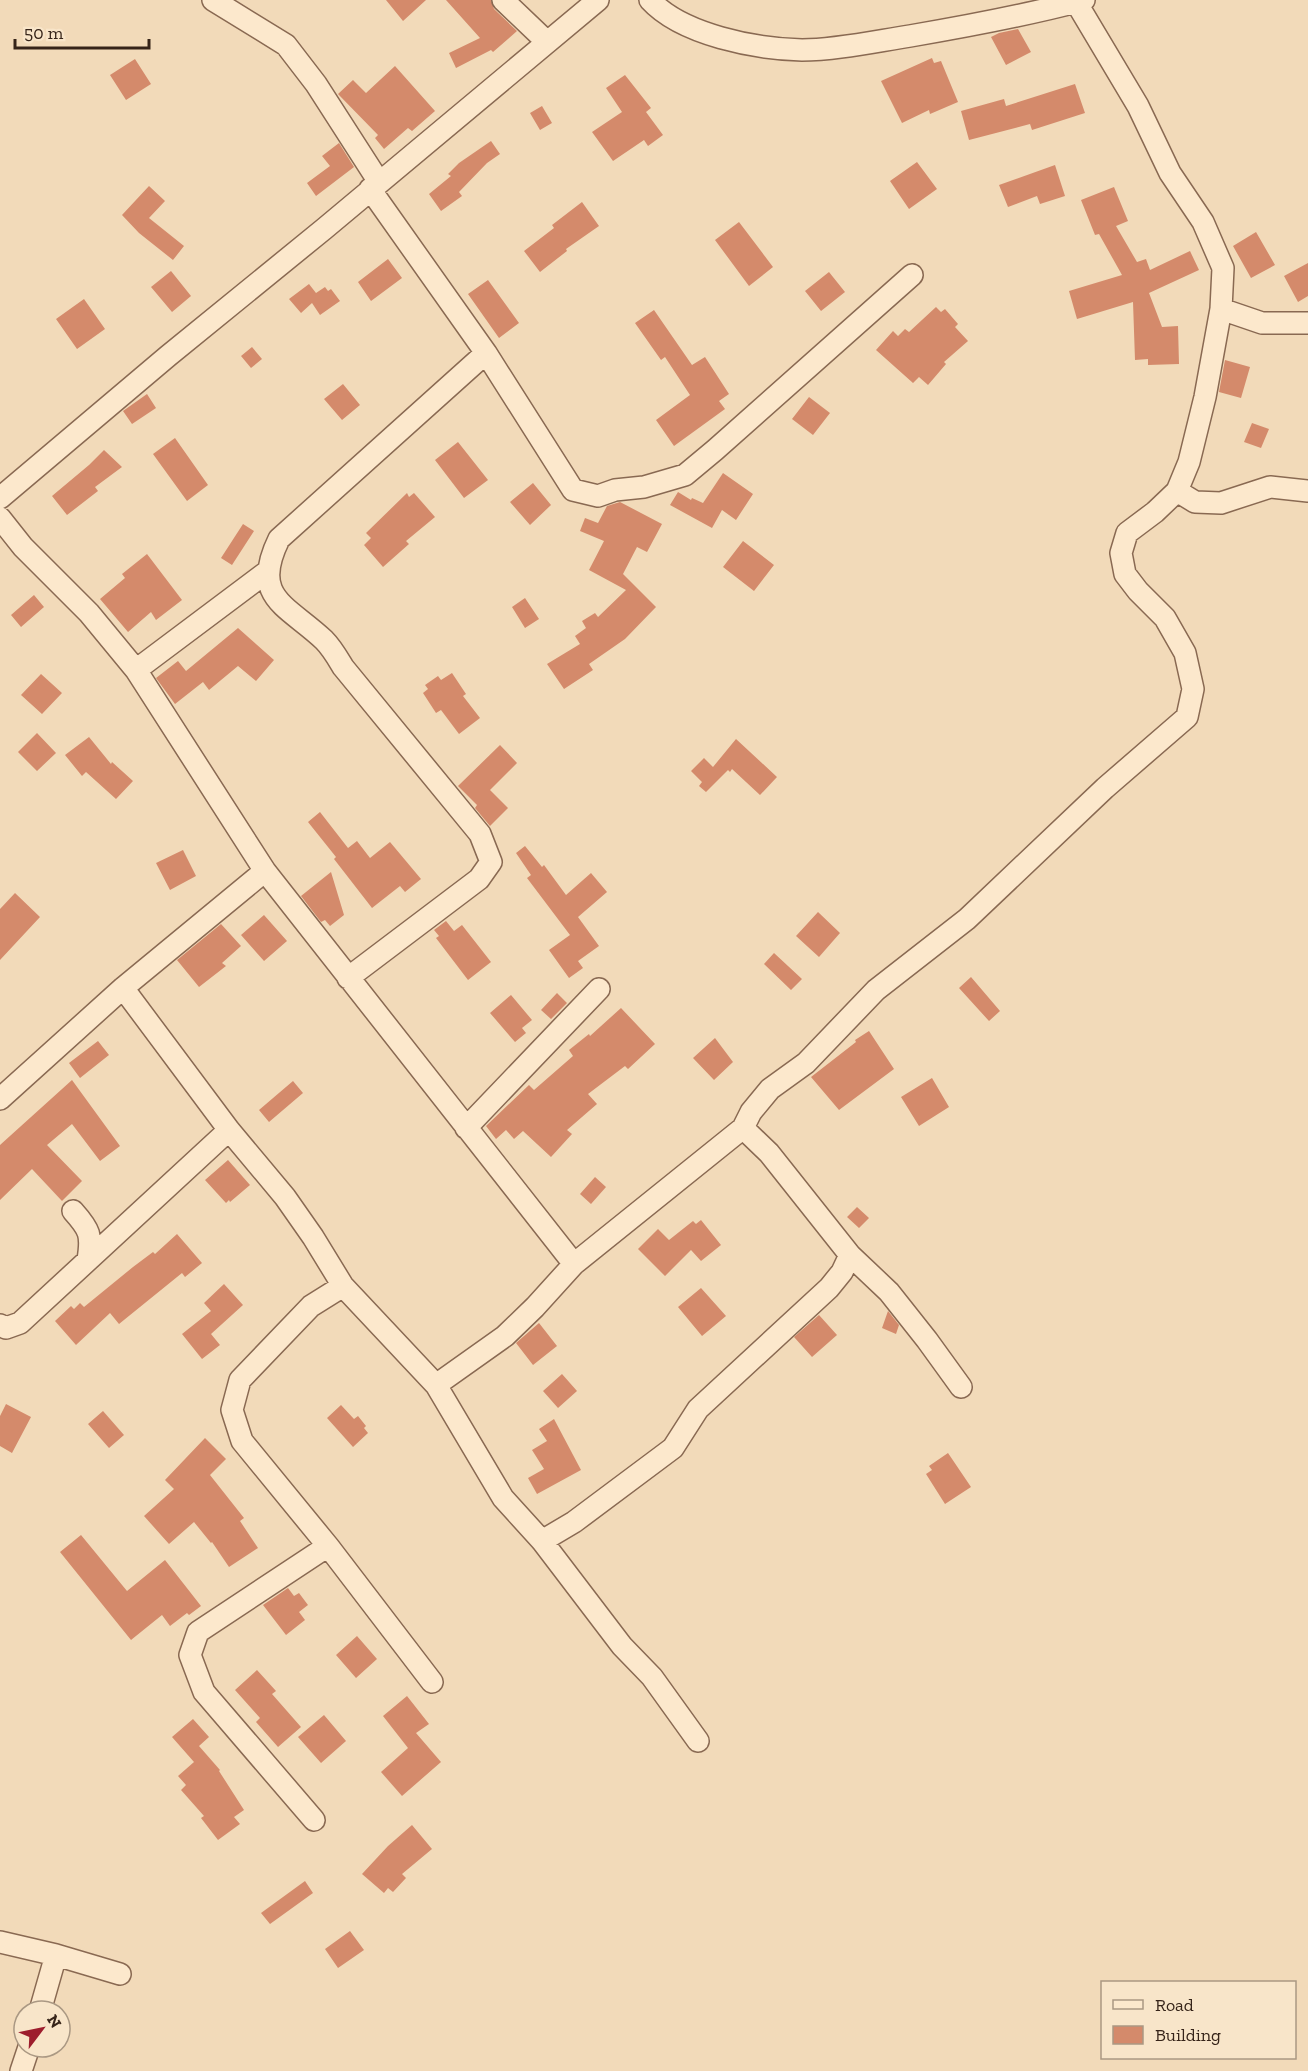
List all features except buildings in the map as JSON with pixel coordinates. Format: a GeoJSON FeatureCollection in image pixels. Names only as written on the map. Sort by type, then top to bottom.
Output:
{"type":"FeatureCollection","features":[{"type":"Feature","properties":{"kind":"street"},"geometry":{"type":"LineString","coordinates":[[213,0],[286,45],[316,84],[375,185],[573,490],[598,496],[615,490],[644,487],[685,475],[912,275]]}},
{"type":"Feature","properties":{"kind":"street"},"geometry":{"type":"LineString","coordinates":[[503,0],[548,42]]}},
{"type":"Feature","properties":{"kind":"street"},"geometry":{"type":"LineString","coordinates":[[0,498],[598,0]]}},
{"type":"Feature","properties":{"kind":"street"},"geometry":{"type":"LineString","coordinates":[[436,1384],[505,1336],[574,1264],[743,1128],[751,1112],[770,1089],[806,1063],[876,990],[967,919],[1105,788],[1187,717],[1193,690],[1185,653],[1165,618],[1138,591],[1125,573],[1121,553],[1127,533],[1155,512],[1177,491],[1189,462],[1205,397],[1221,309],[1223,268],[1203,222],[1170,173],[1138,106],[1080,1],[978,24],[866,43],[802,50],[735,42],[684,26],[650,0]]}},
{"type":"Feature","properties":{"kind":"street"},"geometry":{"type":"LineString","coordinates":[[1221,309],[1262,323],[1308,322]]}},
{"type":"Feature","properties":{"kind":"street"},"geometry":{"type":"LineString","coordinates":[[348,978],[479,879],[490,862],[480,834],[343,667],[326,642],[287,612],[268,583],[268,571],[279,538],[486,353]]}},
{"type":"Feature","properties":{"kind":"street"},"geometry":{"type":"LineString","coordinates":[[1177,491],[1195,502],[1221,503],[1270,487],[1308,491]]}},
{"type":"Feature","properties":{"kind":"street"},"geometry":{"type":"LineString","coordinates":[[0,518],[23,547],[89,613],[136,670],[265,871],[574,1264]]}},
{"type":"Feature","properties":{"kind":"street"},"geometry":{"type":"LineString","coordinates":[[136,670],[268,571]]}},
{"type":"Feature","properties":{"kind":"street"},"geometry":{"type":"LineString","coordinates":[[0,1099],[123,988],[265,871]]}},
{"type":"Feature","properties":{"kind":"street"},"geometry":{"type":"LineString","coordinates":[[123,988],[229,1130],[285,1197],[343,1286],[436,1384],[503,1498],[542,1541],[622,1646],[652,1677],[698,1741]]}},
{"type":"Feature","properties":{"kind":"street"},"geometry":{"type":"LineString","coordinates":[[466,1128],[599,989]]}},
{"type":"Feature","properties":{"kind":"street"},"geometry":{"type":"LineString","coordinates":[[743,1128],[769,1153],[850,1255],[889,1292],[961,1388]]}},
{"type":"Feature","properties":{"kind":"street"},"geometry":{"type":"LineString","coordinates":[[0,1325],[6,1328],[20,1323],[229,1130]]}},
{"type":"Feature","properties":{"kind":"street"},"geometry":{"type":"LineString","coordinates":[[73,1211],[88,1228],[91,1241],[88,1260]]}},
{"type":"Feature","properties":{"kind":"street"},"geometry":{"type":"LineString","coordinates":[[542,1541],[574,1522],[674,1448],[698,1409],[829,1288],[842,1272],[850,1255]]}},
{"type":"Feature","properties":{"kind":"street"},"geometry":{"type":"LineString","coordinates":[[343,1286],[311,1306],[240,1380],[232,1410],[242,1441],[328,1546],[432,1682]]}},
{"type":"Feature","properties":{"kind":"street"},"geometry":{"type":"LineString","coordinates":[[314,1820],[204,1692],[190,1655],[198,1632],[328,1546]]}},
{"type":"Feature","properties":{"kind":"street"},"geometry":{"type":"LineString","coordinates":[[0,1942],[56,1955],[120,1974]]}},
{"type":"Feature","properties":{"kind":"street"},"geometry":{"type":"LineString","coordinates":[[43,1999],[56,1955]]}}]}
